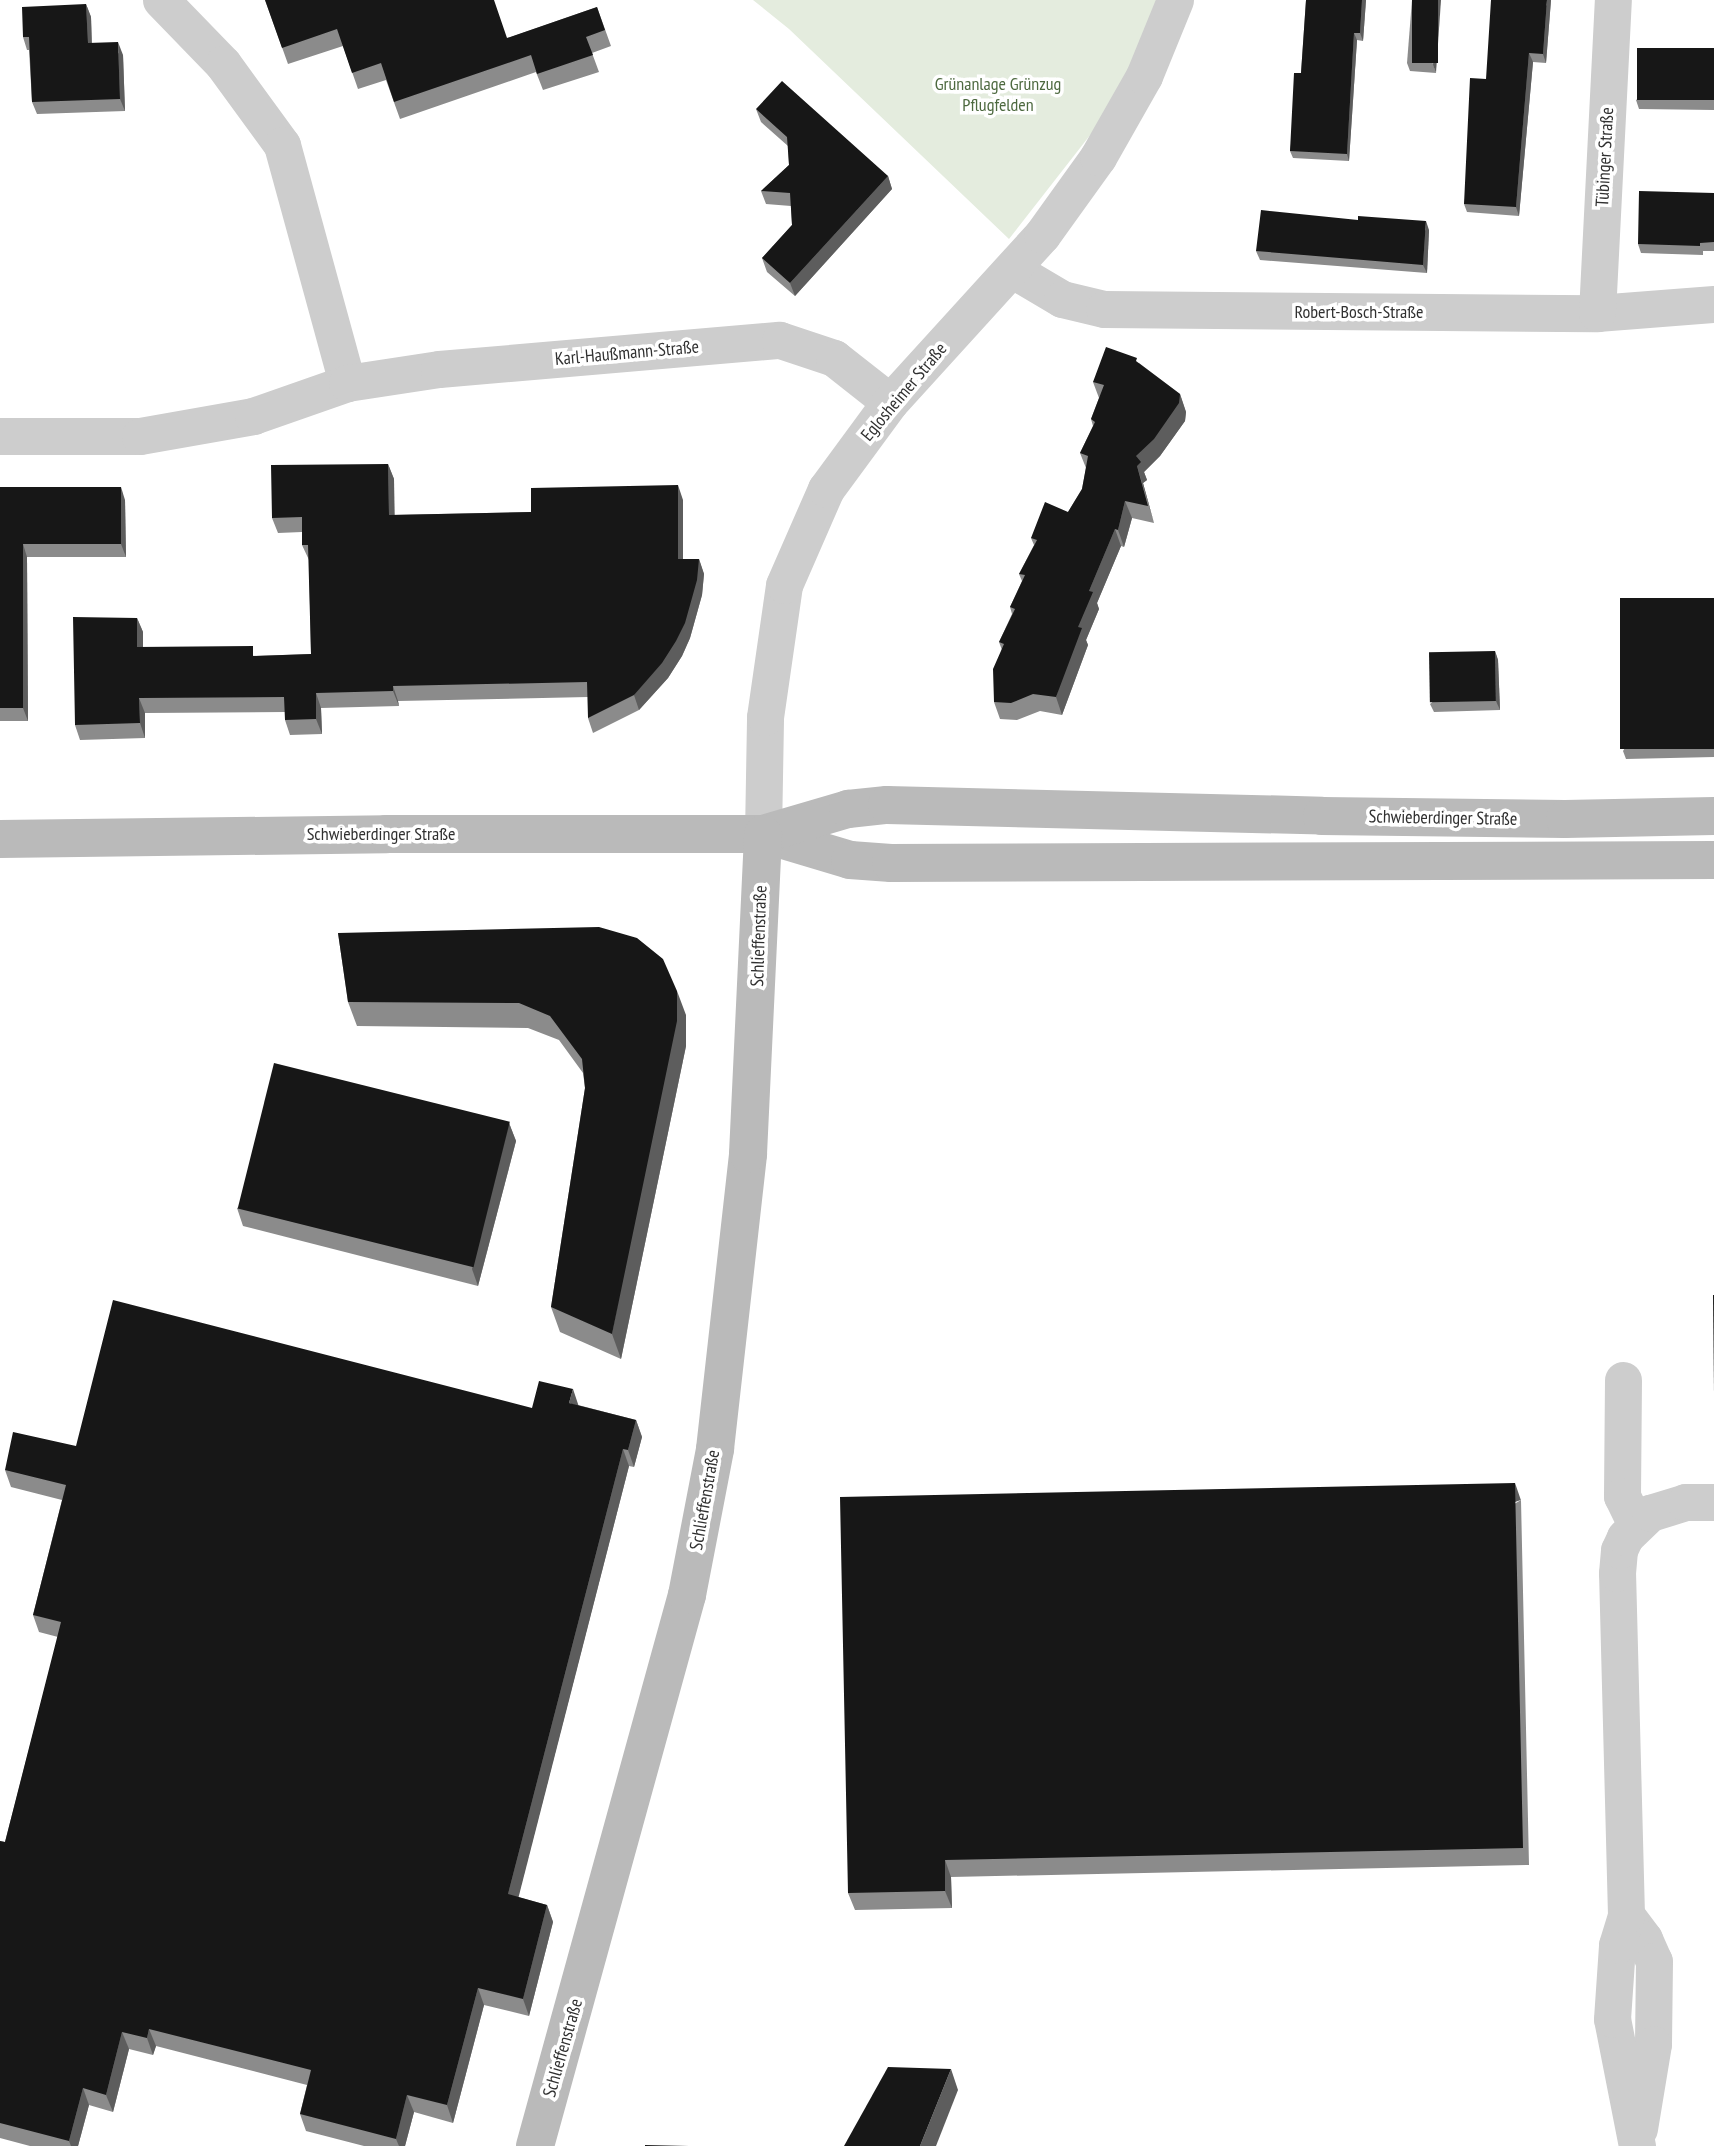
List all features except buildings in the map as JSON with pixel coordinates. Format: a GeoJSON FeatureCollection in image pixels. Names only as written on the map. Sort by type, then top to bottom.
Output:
{"type":"FeatureCollection","features":[{"type":"Feature","properties":{"kind":"main road","name":"Schwieberdinger Straße"},"geometry":{"type":"LineString","coordinates":[[0,839],[386,834],[763,834],[848,808],[887,805],[1565,819],[1714,816]]}},
{"type":"Feature","properties":{"kind":"main road"},"geometry":{"type":"LineString","coordinates":[[1171,811],[1172,863]]}},
{"type":"Feature","properties":{"kind":"main road","name":"Schwieberdinger Straße"},"geometry":{"type":"LineString","coordinates":[[763,834],[812,851],[863,861],[1172,863],[1714,860]]}},
{"type":"Feature","properties":{"kind":"main road","name":"Schlieffenstraße"},"geometry":{"type":"LineString","coordinates":[[535,2146],[687,1595],[715,1449],[748,1154],[763,834]]}},
{"type":"Feature","properties":{"kind":"street"},"geometry":{"type":"LineString","coordinates":[[161,0],[223,64],[282,145],[347,383]]}},
{"type":"Feature","properties":{"kind":"street","name":"Eglosheimer Straße"},"geometry":{"type":"LineString","coordinates":[[763,834],[765,717],[783,585],[826,489],[890,402],[1013,270],[1098,156],[1144,76],[1175,0]]}},
{"type":"Feature","properties":{"kind":"street","name":"Tübinger Straße"},"geometry":{"type":"LineString","coordinates":[[1597,313],[1613,0]]}},
{"type":"Feature","properties":{"kind":"street","name":"Robert-Bosch-Straße"},"geometry":{"type":"LineString","coordinates":[[1013,270],[1062,299],[1104,309],[1597,313],[1714,304]]}},
{"type":"Feature","properties":{"kind":"street","name":"Karl-Haußmann-Straße"},"geometry":{"type":"LineString","coordinates":[[0,436],[140,436],[253,416],[347,383],[439,369],[780,340],[834,358],[890,402]]}},
{"type":"Feature","properties":{"kind":"street"},"geometry":{"type":"LineString","coordinates":[[1623,1380],[1622,1496],[1636,1525]]}},
{"type":"Feature","properties":{"kind":"street"},"geometry":{"type":"LineString","coordinates":[[1637,2143],[1653,2043],[1654,1961],[1644,1939],[1626,1915],[1617,1573],[1619,1550],[1636,1525],[1650,1513],[1685,1502],[1714,1502]]}},
{"type":"Feature","properties":{"kind":"green space","name":"Grünanlage Grünzug Pflugfelden"},"geometry":{"type":"Polygon","coordinates":[[[753,0],[1158,0],[1112,107],[1009,239],[789,29],[753,0]]]}}]}
